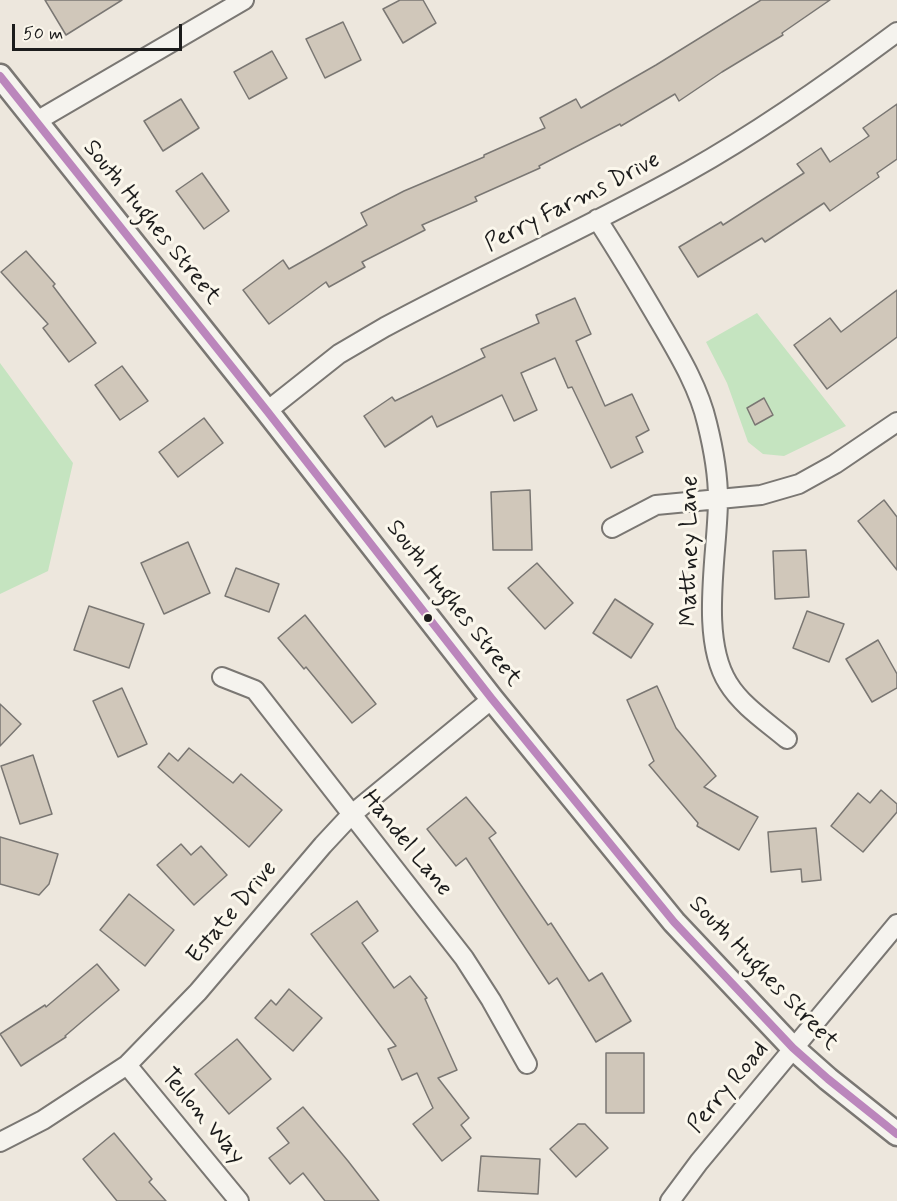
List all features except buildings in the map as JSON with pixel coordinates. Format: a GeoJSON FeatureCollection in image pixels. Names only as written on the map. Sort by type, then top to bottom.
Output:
{"type":"FeatureCollection","features":[{"type":"Feature","properties":{"kind":"street"},"geometry":{"type":"LineString","coordinates":[[35,122],[244,0]]}},
{"type":"Feature","properties":{"kind":"street","name":"Perry Farms Drive"},"geometry":{"type":"LineString","coordinates":[[267,411],[339,354],[385,327],[688,172],[738,142],[826,84],[897,32]]}},
{"type":"Feature","properties":{"kind":"street","name":"South Hughes Street"},"geometry":{"type":"LineString","coordinates":[[0,76],[267,411],[492,699],[674,922],[793,1048],[897,1134]]}},
{"type":"Feature","properties":{"kind":"street","name":"Mattney Lane"},"geometry":{"type":"LineString","coordinates":[[597,219],[665,330],[694,386],[707,421],[714,456],[718,498],[712,609],[717,658],[728,683],[745,703],[787,740]]}},
{"type":"Feature","properties":{"kind":"street"},"geometry":{"type":"LineString","coordinates":[[612,528],[656,505],[761,495],[799,484],[835,464],[897,422]]}},
{"type":"Feature","properties":{"kind":"street","name":"Handel Lane"},"geometry":{"type":"LineString","coordinates":[[222,677],[255,690],[464,958],[527,1064]]}},
{"type":"Feature","properties":{"kind":"street","name":"Estate Drive"},"geometry":{"type":"LineString","coordinates":[[0,1142],[43,1120],[127,1065],[198,992],[351,815],[492,699]]}},
{"type":"Feature","properties":{"kind":"street","name":"Perry Road"},"geometry":{"type":"LineString","coordinates":[[669,1201],[897,924]]}},
{"type":"Feature","properties":{"kind":"street","name":"Teulon Way"},"geometry":{"type":"LineString","coordinates":[[127,1065],[240,1201]]}},
{"type":"Feature","properties":{"kind":"green space"},"geometry":{"type":"Polygon","coordinates":[[[757,313],[846,426],[784,456],[763,454],[748,442],[727,383],[706,342],[757,313]]]}},
{"type":"Feature","properties":{"kind":"green space"},"geometry":{"type":"Polygon","coordinates":[[[0,363],[73,463],[48,571],[0,594],[0,363]]]}},
{"type":"Feature","properties":{"kind":"transit line"},"geometry":{"type":"LineString","coordinates":[[0,76],[267,411],[492,699],[674,922],[793,1048],[897,1134]]}}]}
